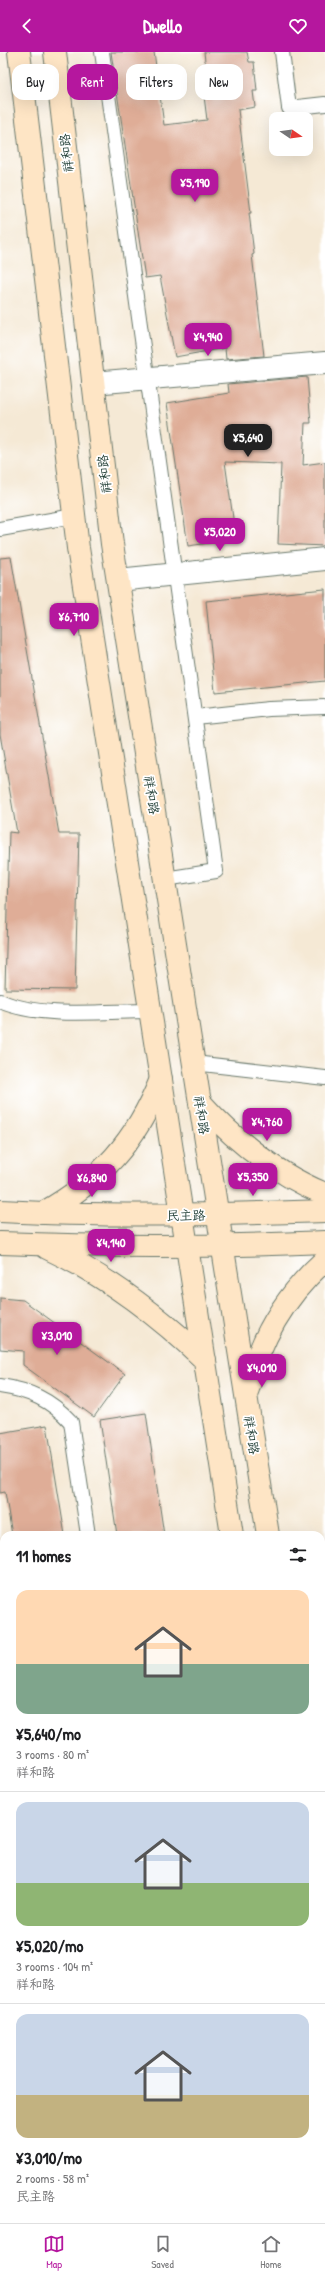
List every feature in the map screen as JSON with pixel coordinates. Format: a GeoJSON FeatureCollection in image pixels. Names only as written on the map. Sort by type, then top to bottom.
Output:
{"type":"FeatureCollection","features":[{"type":"Feature","properties":{"kind":"main road"},"geometry":{"type":"LineString","coordinates":[[19,52],[74,516],[231,1531]]}},
{"type":"Feature","properties":{"kind":"main road","name":"祥和路"},"geometry":{"type":"LineString","coordinates":[[55,52],[93,383],[118,580],[267,1531]]}},
{"type":"Feature","properties":{"kind":"main road"},"geometry":{"type":"LineString","coordinates":[[43,1213],[69,1198],[93,1180],[114,1159],[142,1121],[161,1079]]}},
{"type":"Feature","properties":{"kind":"main road"},"geometry":{"type":"LineString","coordinates":[[200,1102],[219,1124],[262,1160],[286,1175],[325,1194]]}},
{"type":"Feature","properties":{"kind":"main road","name":"民主路"},"geometry":{"type":"LineString","coordinates":[[0,1211],[182,1215],[325,1211]]}},
{"type":"Feature","properties":{"kind":"main road"},"geometry":{"type":"LineString","coordinates":[[0,1243],[187,1246],[325,1242]]}},
{"type":"Feature","properties":{"kind":"main road"},"geometry":{"type":"LineString","coordinates":[[38,1244],[74,1261],[121,1289],[151,1311],[205,1360]]}},
{"type":"Feature","properties":{"kind":"main road"},"geometry":{"type":"LineString","coordinates":[[246,1398],[261,1345],[274,1320],[303,1281],[325,1260]]}},
{"type":"Feature","properties":{"kind":"street"},"geometry":{"type":"LineString","coordinates":[[93,383],[325,363]]}},
{"type":"Feature","properties":{"kind":"street"},"geometry":{"type":"LineString","coordinates":[[118,580],[174,573],[325,559]]}},
{"type":"Feature","properties":{"kind":"lane"},"geometry":{"type":"LineString","coordinates":[[102,52],[216,872],[165,879]]}},
{"type":"Feature","properties":{"kind":"lane"},"geometry":{"type":"LineString","coordinates":[[282,52],[290,108],[325,104]]}},
{"type":"Feature","properties":{"kind":"lane"},"geometry":{"type":"LineString","coordinates":[[0,528],[74,516]]}},
{"type":"Feature","properties":{"kind":"lane"},"geometry":{"type":"LineString","coordinates":[[195,717],[268,709],[325,707]]}},
{"type":"Feature","properties":{"kind":"lane"},"geometry":{"type":"LineString","coordinates":[[0,1001],[14,1007],[47,1012],[150,1011]]}},
{"type":"Feature","properties":{"kind":"lane"},"geometry":{"type":"LineString","coordinates":[[194,1063],[325,1078]]}},
{"type":"Feature","properties":{"kind":"lane"},"geometry":{"type":"LineString","coordinates":[[0,1386],[33,1393],[48,1401],[71,1422],[87,1531]]}},
{"type":"Feature","properties":{"kind":"building"},"geometry":{"type":"Polygon","coordinates":[[[111,52],[154,52],[156,64],[126,64],[126,100],[161,100],[164,125],[207,120],[204,100],[243,100],[243,64],[205,64],[204,52],[247,52],[249,62],[254,62],[257,91],[253,91],[255,107],[238,110],[251,213],[249,213],[254,254],[252,255],[264,356],[226,359],[225,348],[175,357],[160,276],[145,278],[118,99],[118,64],[113,64],[111,52]]]}},
{"type":"Feature","properties":{"kind":"building"},"geometry":{"type":"Polygon","coordinates":[[[307,377],[311,423],[305,423],[303,465],[325,462],[325,546],[278,544],[281,464],[225,462],[236,539],[188,546],[167,403],[229,393],[228,384],[307,377]]]}},
{"type":"Feature","properties":{"kind":"building"},"geometry":{"type":"Polygon","coordinates":[[[11,557],[59,834],[79,834],[75,990],[5,989],[9,832],[17,833],[0,734],[0,558],[11,557]]]}},
{"type":"Feature","properties":{"kind":"building"},"geometry":{"type":"Polygon","coordinates":[[[325,589],[325,681],[215,692],[206,601],[325,589]]]}},
{"type":"Feature","properties":{"kind":"building"},"geometry":{"type":"Polygon","coordinates":[[[0,1298],[23,1300],[125,1374],[94,1417],[23,1365],[23,1351],[0,1349],[0,1298]]]}},
{"type":"Feature","properties":{"kind":"building"},"geometry":{"type":"Polygon","coordinates":[[[146,1413],[163,1531],[116,1531],[100,1420],[146,1413]]]}},
{"type":"Feature","properties":{"kind":"building"},"geometry":{"type":"Polygon","coordinates":[[[47,1425],[64,1531],[11,1531],[5,1492],[0,1493],[0,1433],[47,1425]]]}}]}
